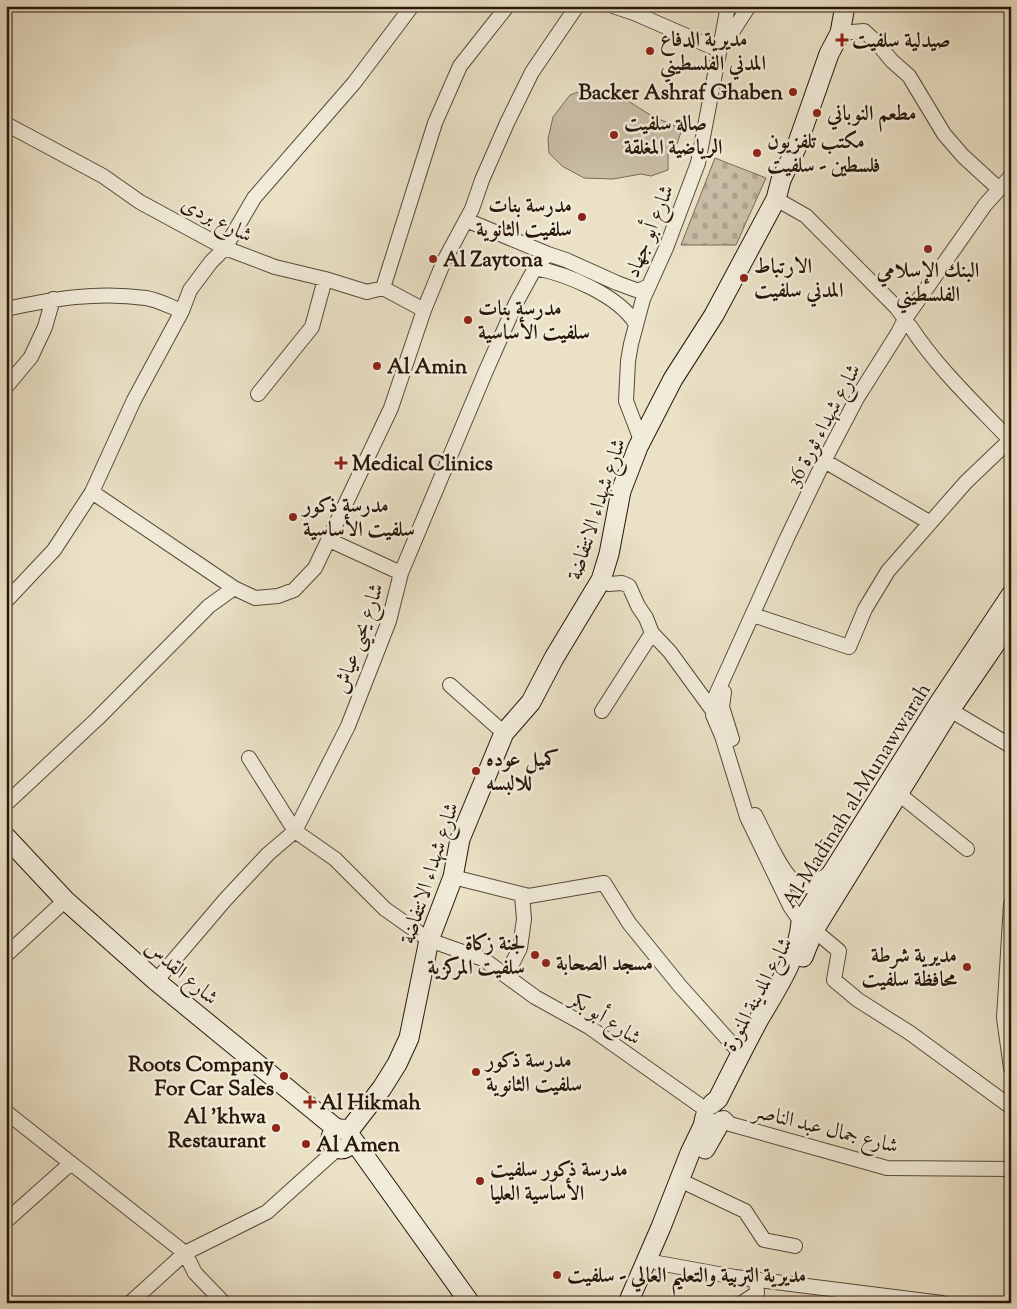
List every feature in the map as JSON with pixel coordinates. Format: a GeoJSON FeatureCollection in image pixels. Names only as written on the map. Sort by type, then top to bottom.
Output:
{"type":"FeatureCollection","features":[{"type":"Feature","properties":{"kind":"main road","name":"شارع شهداء الانتفاضة"},"geometry":{"type":"LineString","coordinates":[[341,1140],[382,1088],[408,1038],[429,940],[453,877],[460,838],[504,733],[531,702],[554,658],[601,580],[609,554],[621,491],[642,440],[673,379],[714,315],[776,199],[781,180],[796,148],[829,54],[840,33],[845,6]]}},
{"type":"Feature","properties":{"kind":"main road","name":"Al-Madīnah al-Munawwarah"},"geometry":{"type":"LineString","coordinates":[[715,1113],[718,1099],[791,962],[834,870],[939,703],[1011,595]]}},
{"type":"Feature","properties":{"kind":"main road","name":"شارع المدينة المنورة"},"geometry":{"type":"LineString","coordinates":[[628,1303],[703,1126],[728,1097],[810,942],[808,926],[899,794],[950,710],[1011,621]]}},
{"type":"Feature","properties":{"kind":"main road","name":"شارع القدس"},"geometry":{"type":"LineString","coordinates":[[6,837],[65,900],[341,1140],[470,1303]]}},
{"type":"Feature","properties":{"kind":"main road","name":"شارع القدس"},"geometry":{"type":"LineString","coordinates":[[6,852],[58,907],[149,989],[282,1096],[328,1136],[341,1140],[360,1163],[458,1303]]}},
{"type":"Feature","properties":{"kind":"main road","name":"شارع المدينة المنورة"},"geometry":{"type":"LineString","coordinates":[[641,1303],[708,1143],[715,1113]]}},
{"type":"Feature","properties":{"kind":"street"},"geometry":{"type":"LineString","coordinates":[[6,601],[54,550],[92,492],[134,400],[182,311],[190,290],[210,262],[225,248],[254,198],[354,83],[412,6]]}},
{"type":"Feature","properties":{"kind":"street"},"geometry":{"type":"LineString","coordinates":[[92,492],[234,588],[255,598],[278,596],[294,590],[315,568],[391,408],[424,310],[444,261],[466,220],[500,140],[532,72],[577,6]]}},
{"type":"Feature","properties":{"kind":"street"},"geometry":{"type":"LineString","coordinates":[[614,6],[719,47],[729,37],[749,6]]}},
{"type":"Feature","properties":{"kind":"street","name":"شارع أبو جهاد"},"geometry":{"type":"LineString","coordinates":[[642,440],[626,401],[628,362],[643,299],[666,248],[698,163],[728,6]]}},
{"type":"Feature","properties":{"kind":"street"},"geometry":{"type":"LineString","coordinates":[[424,310],[383,288],[435,123],[460,66],[506,9]]}},
{"type":"Feature","properties":{"kind":"street"},"geometry":{"type":"LineString","coordinates":[[840,33],[864,31],[909,76],[944,134],[963,156],[1005,189]]}},
{"type":"Feature","properties":{"kind":"street","name":"شارع بردى"},"geometry":{"type":"LineString","coordinates":[[6,124],[103,176],[140,202],[225,248],[275,267],[325,279],[367,292],[383,288]]}},
{"type":"Feature","properties":{"kind":"street","name":"شارع شهداء ثورة 36"},"geometry":{"type":"LineString","coordinates":[[716,711],[756,616],[828,462],[860,403],[908,323],[991,211],[1011,176]]}},
{"type":"Feature","properties":{"kind":"street"},"geometry":{"type":"LineString","coordinates":[[756,616],[849,647],[865,609],[888,570],[966,482],[1010,440],[952,380],[896,307],[806,216],[776,199]]}},
{"type":"Feature","properties":{"kind":"street"},"geometry":{"type":"LineString","coordinates":[[466,220],[566,260],[616,283],[636,290],[649,286]]}},
{"type":"Feature","properties":{"kind":"street"},"geometry":{"type":"LineString","coordinates":[[534,248],[535,268],[555,272],[595,290],[616,302],[636,324]]}},
{"type":"Feature","properties":{"kind":"street","name":"شارع يحيى عياش"},"geometry":{"type":"LineString","coordinates":[[156,981],[225,900],[268,854],[295,831],[348,726],[389,622],[401,573],[485,373],[516,303],[535,268],[548,254]]}},
{"type":"Feature","properties":{"kind":"street"},"geometry":{"type":"LineString","coordinates":[[258,394],[312,327],[325,279]]}},
{"type":"Feature","properties":{"kind":"street"},"geometry":{"type":"LineString","coordinates":[[6,308],[53,299],[95,295],[147,298],[182,311]]}},
{"type":"Feature","properties":{"kind":"street"},"geometry":{"type":"LineString","coordinates":[[6,387],[31,357],[45,328],[53,299]]}},
{"type":"Feature","properties":{"kind":"street","name":"شارع شهداء ثورة 36"},"geometry":{"type":"LineString","coordinates":[[716,711],[718,686],[824,460],[857,398],[898,334],[908,323]]}},
{"type":"Feature","properties":{"kind":"street"},"geometry":{"type":"LineString","coordinates":[[828,462],[929,522]]}},
{"type":"Feature","properties":{"kind":"street"},"geometry":{"type":"LineString","coordinates":[[329,540],[401,573]]}},
{"type":"Feature","properties":{"kind":"street"},"geometry":{"type":"LineString","coordinates":[[601,580],[609,584],[622,583],[629,586],[652,633],[670,652],[698,692],[716,711],[755,814],[785,872],[793,881],[801,886],[811,886],[834,870]]}},
{"type":"Feature","properties":{"kind":"street"},"geometry":{"type":"LineString","coordinates":[[6,804],[97,719],[210,606],[234,588]]}},
{"type":"Feature","properties":{"kind":"street"},"geometry":{"type":"LineString","coordinates":[[602,712],[652,633]]}},
{"type":"Feature","properties":{"kind":"street"},"geometry":{"type":"LineString","coordinates":[[450,685],[504,733]]}},
{"type":"Feature","properties":{"kind":"street"},"geometry":{"type":"LineString","coordinates":[[698,692],[709,694],[718,686]]}},
{"type":"Feature","properties":{"kind":"street"},"geometry":{"type":"LineString","coordinates":[[950,710],[1011,746]]}},
{"type":"Feature","properties":{"kind":"street"},"geometry":{"type":"LineString","coordinates":[[716,711],[747,817],[790,906],[808,926],[839,951],[834,980],[858,1000],[910,1033],[1011,1108]]}},
{"type":"Feature","properties":{"kind":"street"},"geometry":{"type":"LineString","coordinates":[[249,758],[295,831]]}},
{"type":"Feature","properties":{"kind":"street"},"geometry":{"type":"LineString","coordinates":[[899,794],[968,849]]}},
{"type":"Feature","properties":{"kind":"street","name":"شارع أبو بكر"},"geometry":{"type":"LineString","coordinates":[[295,831],[335,859],[385,909],[429,940],[482,959],[535,997],[588,1027],[715,1113]]}},
{"type":"Feature","properties":{"kind":"street"},"geometry":{"type":"LineString","coordinates":[[453,877],[529,896],[604,883],[629,923],[680,986],[741,1054]]}},
{"type":"Feature","properties":{"kind":"street"},"geometry":{"type":"LineString","coordinates":[[506,976],[520,948],[524,919],[522,895]]}},
{"type":"Feature","properties":{"kind":"street"},"geometry":{"type":"LineString","coordinates":[[1011,904],[1004,1018],[1011,1068]]}},
{"type":"Feature","properties":{"kind":"street"},"geometry":{"type":"LineString","coordinates":[[6,955],[58,907]]}},
{"type":"Feature","properties":{"kind":"street"},"geometry":{"type":"LineString","coordinates":[[6,1113],[185,1253],[195,1273],[224,1303]]}},
{"type":"Feature","properties":{"kind":"street","name":"شارع جمال عبد الناصر"},"geometry":{"type":"LineString","coordinates":[[715,1113],[730,1124],[887,1168],[1011,1169]]}},
{"type":"Feature","properties":{"kind":"street"},"geometry":{"type":"LineString","coordinates":[[130,1303],[185,1253],[267,1212],[341,1140]]}},
{"type":"Feature","properties":{"kind":"street"},"geometry":{"type":"LineString","coordinates":[[6,1221],[71,1163]]}},
{"type":"Feature","properties":{"kind":"street"},"geometry":{"type":"LineString","coordinates":[[690,1185],[745,1211],[764,1240],[795,1246]]}},
{"type":"Feature","properties":{"kind":"street"},"geometry":{"type":"LineString","coordinates":[[658,1263],[756,1280],[942,1303]]}},
{"type":"Feature","properties":{"kind":"street"},"geometry":{"type":"LineString","coordinates":[[748,1301],[757,1293],[756,1280]]}},
{"type":"Feature","properties":{"kind":"green space","name":"صالة سلفيت الرياضية المغلقة"},"geometry":{"type":"Polygon","coordinates":[[[584,90],[622,97],[652,116],[675,126],[681,132],[677,144],[668,149],[668,170],[651,176],[641,174],[613,179],[584,178],[562,166],[549,153],[548,139],[553,117],[570,95],[584,90]]]}},
{"type":"Feature","properties":{"kind":"green space"},"geometry":{"type":"Polygon","coordinates":[[[715,158],[766,178],[736,245],[681,245],[715,158]]]}},
{"type":"Feature","properties":{"kind":"place","name":"صيدلية سلفيت"},"geometry":{"type":"Point","coordinates":[842,40]}},
{"type":"Feature","properties":{"kind":"place","name":"مديرية الدفاع المدني الفلسطيني"},"geometry":{"type":"Point","coordinates":[650,51]}},
{"type":"Feature","properties":{"kind":"place","name":"Backer Ashraf Ghaben"},"geometry":{"type":"Point","coordinates":[793,92]}},
{"type":"Feature","properties":{"kind":"place","name":"مطعم النوباني"},"geometry":{"type":"Point","coordinates":[817,113]}},
{"type":"Feature","properties":{"kind":"place","name":"صالة سلفيت الرياضية المغلقة"},"geometry":{"type":"Point","coordinates":[614,135]}},
{"type":"Feature","properties":{"kind":"place","name":"مكتب تلفزيون فلسطين - سلفيت"},"geometry":{"type":"Point","coordinates":[757,153]}},
{"type":"Feature","properties":{"kind":"place","name":"مدرسة بنات سلفيت الثانوية"},"geometry":{"type":"Point","coordinates":[582,217]}},
{"type":"Feature","properties":{"kind":"place","name":"البنك الإسلامي الفلسطيني"},"geometry":{"type":"Point","coordinates":[928,249]}},
{"type":"Feature","properties":{"kind":"place","name":"Al Zaytona"},"geometry":{"type":"Point","coordinates":[433,259]}},
{"type":"Feature","properties":{"kind":"place","name":"الارتباط المدني سلفيت"},"geometry":{"type":"Point","coordinates":[744,278]}},
{"type":"Feature","properties":{"kind":"place","name":"مدرسة بنات سلفيت الأساسية"},"geometry":{"type":"Point","coordinates":[468,320]}},
{"type":"Feature","properties":{"kind":"place","name":"Al Amin"},"geometry":{"type":"Point","coordinates":[377,366]}},
{"type":"Feature","properties":{"kind":"place","name":"Medical Clinics"},"geometry":{"type":"Point","coordinates":[341,463]}},
{"type":"Feature","properties":{"kind":"place","name":"مدرسة ذكور سلفيت الأساسية"},"geometry":{"type":"Point","coordinates":[293,517]}},
{"type":"Feature","properties":{"kind":"place","name":"كميل عوده للالبسه"},"geometry":{"type":"Point","coordinates":[476,771]}},
{"type":"Feature","properties":{"kind":"place","name":"لجنة زكاة سلفيت المركزية"},"geometry":{"type":"Point","coordinates":[535,955]}},
{"type":"Feature","properties":{"kind":"place","name":"مسجد الصحابة"},"geometry":{"type":"Point","coordinates":[546,963]}},
{"type":"Feature","properties":{"kind":"place","name":"مديرية شرطة محافظة سلفيت"},"geometry":{"type":"Point","coordinates":[967,967]}},
{"type":"Feature","properties":{"kind":"place","name":"مدرسة ذكور سلفيت الثانوية"},"geometry":{"type":"Point","coordinates":[476,1072]}},
{"type":"Feature","properties":{"kind":"place","name":"Roots Company For Car Sales"},"geometry":{"type":"Point","coordinates":[284,1076]}},
{"type":"Feature","properties":{"kind":"place","name":"Al Hikmah"},"geometry":{"type":"Point","coordinates":[310,1102]}},
{"type":"Feature","properties":{"kind":"place","name":"Al 'khwa Restaurant"},"geometry":{"type":"Point","coordinates":[276,1128]}},
{"type":"Feature","properties":{"kind":"place","name":"Al Amen"},"geometry":{"type":"Point","coordinates":[306,1144]}},
{"type":"Feature","properties":{"kind":"place","name":"مدرسة ذكور سلفيت الأساسية العليا"},"geometry":{"type":"Point","coordinates":[480,1181]}},
{"type":"Feature","properties":{"kind":"place","name":"مديرية التربية والتعليم العالي - سلفيت"},"geometry":{"type":"Point","coordinates":[557,1275]}}]}
